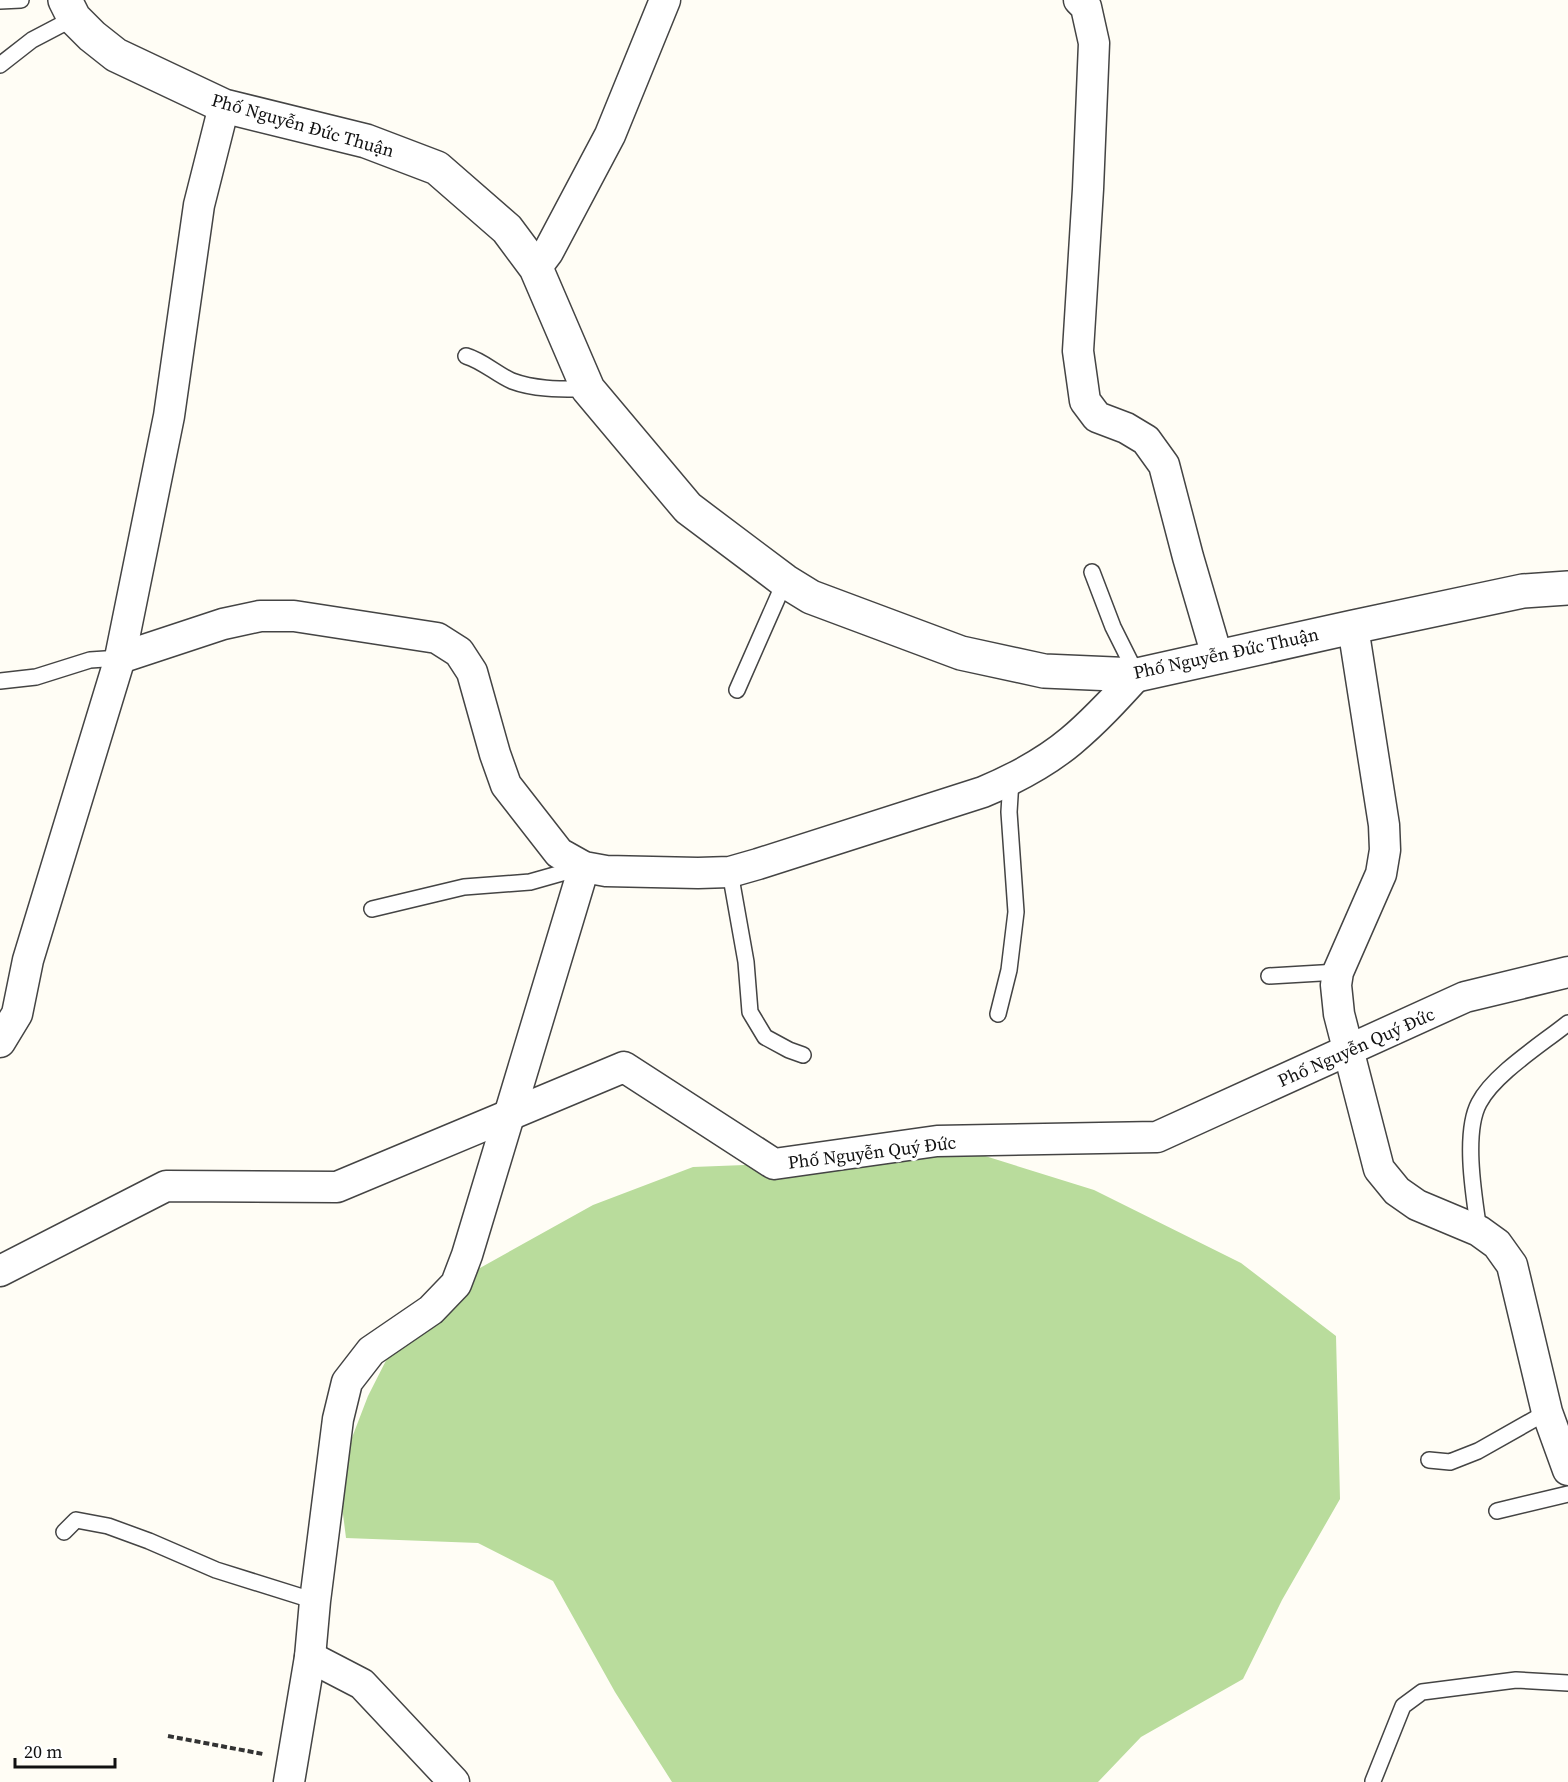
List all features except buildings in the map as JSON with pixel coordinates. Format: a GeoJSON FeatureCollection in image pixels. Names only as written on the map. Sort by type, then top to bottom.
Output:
{"type":"FeatureCollection","features":[{"type":"Feature","properties":{"kind":"street"},"geometry":{"type":"LineString","coordinates":[[536,268],[548,252],[610,135],[665,0]]}},
{"type":"Feature","properties":{"kind":"street"},"geometry":{"type":"LineString","coordinates":[[1079,0],[1086,7],[1094,43],[1078,351],[1084,401],[1097,417],[1126,428],[1146,440],[1164,465],[1217,656]]}},
{"type":"Feature","properties":{"kind":"street","name":"Phố Nguyễn Đức Thuận"},"geometry":{"type":"LineString","coordinates":[[69,9],[92,36],[116,55],[224,106],[366,141],[437,168],[507,229],[536,268],[588,389],[688,508],[785,581],[811,597],[961,653],[1044,671],[1137,675],[1523,591],[1568,588]]}},
{"type":"Feature","properties":{"kind":"street"},"geometry":{"type":"LineString","coordinates":[[0,1042],[17,1014],[28,960],[120,658],[169,416],[200,205],[224,106]]}},
{"type":"Feature","properties":{"kind":"street"},"geometry":{"type":"LineString","coordinates":[[120,658],[223,624],[260,616],[294,616],[437,638],[459,652],[472,672],[506,785],[559,853],[584,867],[606,871],[698,873],[730,872],[983,792],[1011,780],[1069,742],[1098,717],[1137,675]]}},
{"type":"Feature","properties":{"kind":"street"},"geometry":{"type":"LineString","coordinates":[[1353,627],[1384,825],[1385,850],[1381,874],[1338,972],[1336,985],[1339,1014],[1348,1050],[1379,1169],[1397,1191],[1417,1205],[1479,1231],[1497,1244],[1512,1265],[1547,1412],[1568,1470]]}},
{"type":"Feature","properties":{"kind":"street"},"geometry":{"type":"LineString","coordinates":[[291,1771],[310,1657],[338,1419],[347,1382],[370,1351],[431,1310],[456,1284],[467,1255],[584,867]]}},
{"type":"Feature","properties":{"kind":"street","name":"Phố Nguyễn Quý Đức"},"geometry":{"type":"LineString","coordinates":[[0,1271],[166,1186],[337,1187],[624,1066],[774,1164],[937,1141],[1157,1137],[1465,998],[1568,972]]}},
{"type":"Feature","properties":{"kind":"street"},"geometry":{"type":"LineString","coordinates":[[310,1657],[362,1684],[454,1782]]}},
{"type":"Feature","properties":{"kind":"lane"},"geometry":{"type":"LineString","coordinates":[[0,1],[21,0]]}},
{"type":"Feature","properties":{"kind":"lane"},"geometry":{"type":"LineString","coordinates":[[0,65],[69,9]]}},
{"type":"Feature","properties":{"kind":"lane"},"geometry":{"type":"LineString","coordinates":[[466,356],[476,359],[513,381],[546,388],[588,389]]}},
{"type":"Feature","properties":{"kind":"lane"},"geometry":{"type":"LineString","coordinates":[[1092,572],[1113,627],[1137,675]]}},
{"type":"Feature","properties":{"kind":"lane"},"geometry":{"type":"LineString","coordinates":[[737,690],[785,581]]}},
{"type":"Feature","properties":{"kind":"lane"},"geometry":{"type":"LineString","coordinates":[[0,681],[36,677],[90,660],[120,658]]}},
{"type":"Feature","properties":{"kind":"lane"},"geometry":{"type":"LineString","coordinates":[[998,1014],[1008,970],[1016,912],[1009,812],[1011,780]]}},
{"type":"Feature","properties":{"kind":"lane"},"geometry":{"type":"LineString","coordinates":[[372,909],[464,887],[530,882],[584,867]]}},
{"type":"Feature","properties":{"kind":"lane"},"geometry":{"type":"LineString","coordinates":[[730,872],[746,962],[750,1012],[765,1037],[803,1055]]}},
{"type":"Feature","properties":{"kind":"lane"},"geometry":{"type":"LineString","coordinates":[[1269,976],[1338,972]]}},
{"type":"Feature","properties":{"kind":"lane"},"geometry":{"type":"LineString","coordinates":[[1479,1231],[1472,1181],[1470,1137],[1478,1103],[1524,1056],[1568,1023]]}},
{"type":"Feature","properties":{"kind":"lane"},"geometry":{"type":"LineString","coordinates":[[1429,1460],[1450,1462],[1478,1451],[1547,1412]]}},
{"type":"Feature","properties":{"kind":"lane"},"geometry":{"type":"LineString","coordinates":[[1497,1511],[1568,1494]]}},
{"type":"Feature","properties":{"kind":"lane"},"geometry":{"type":"LineString","coordinates":[[64,1532],[76,1520],[108,1526],[216,1570],[315,1601]]}},
{"type":"Feature","properties":{"kind":"lane"},"geometry":{"type":"LineString","coordinates":[[1373,1781],[1402,1706],[1422,1692],[1516,1680],[1568,1683]]}},
{"type":"Feature","properties":{"kind":"path"},"geometry":{"type":"LineString","coordinates":[[168,1736],[291,1771]]}},
{"type":"Feature","properties":{"kind":"green space"},"geometry":{"type":"Polygon","coordinates":[[[937,1141],[1094,1190],[1241,1263],[1336,1336],[1340,1499],[1282,1600],[1243,1679],[1141,1737],[1098,1782],[672,1782],[615,1692],[553,1581],[478,1543],[346,1538],[338,1474],[368,1396],[403,1327],[462,1278],[593,1205],[693,1167],[774,1164],[937,1141]]]}}]}
